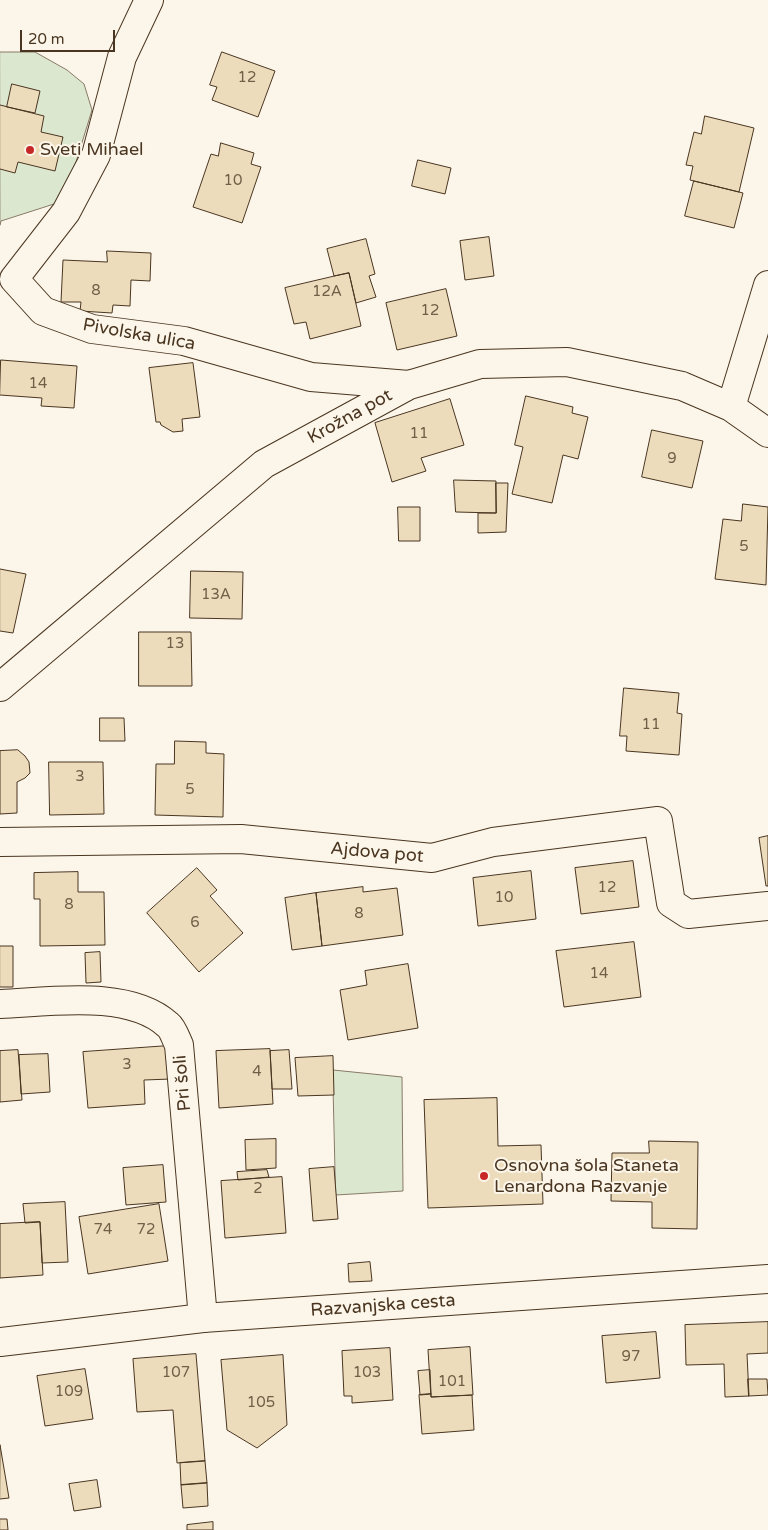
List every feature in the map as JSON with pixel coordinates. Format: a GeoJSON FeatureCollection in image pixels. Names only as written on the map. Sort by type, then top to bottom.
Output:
{"type":"FeatureCollection","features":[{"type":"Feature","properties":{"kind":"street","name":"Pivolska ulica"},"geometry":{"type":"LineString","coordinates":[[149,0],[122,57],[96,155],[66,212],[14,279],[43,311],[92,330],[184,341],[311,378],[409,385]]}},
{"type":"Feature","properties":{"kind":"street"},"geometry":{"type":"LineString","coordinates":[[731,407],[768,285]]}},
{"type":"Feature","properties":{"kind":"street","name":"Krožna pot"},"geometry":{"type":"LineString","coordinates":[[0,687],[264,464],[409,385],[480,364],[567,362],[682,386],[731,407],[768,433]]}},
{"type":"Feature","properties":{"kind":"street","name":"Ajdova pot"},"geometry":{"type":"LineString","coordinates":[[0,842],[241,839],[432,858],[493,842],[658,821],[671,903],[688,914],[768,906]]}},
{"type":"Feature","properties":{"kind":"street","name":"Pri šoli"},"geometry":{"type":"LineString","coordinates":[[0,1004],[114,1001],[144,1010],[169,1025],[179,1045],[203,1318]]}},
{"type":"Feature","properties":{"kind":"street","name":"Razvanjska cesta"},"geometry":{"type":"LineString","coordinates":[[0,1342],[203,1318],[768,1279]]}},
{"type":"Feature","properties":{"kind":"green space"},"geometry":{"type":"Polygon","coordinates":[[[0,52],[35,52],[67,70],[84,84],[92,110],[69,185],[54,204],[1,221],[0,225],[0,52]]]}},
{"type":"Feature","properties":{"kind":"green space"},"geometry":{"type":"Polygon","coordinates":[[[333,1070],[402,1077],[403,1191],[336,1195],[333,1070]]]}},
{"type":"Feature","properties":{"kind":"building"},"geometry":{"type":"Polygon","coordinates":[[[222,52],[275,71],[258,117],[212,100],[217,87],[210,85],[222,52]]]}},
{"type":"Feature","properties":{"kind":"building"},"geometry":{"type":"Polygon","coordinates":[[[12,84],[40,91],[35,113],[7,107],[12,84]]]}},
{"type":"Feature","properties":{"kind":"building","name":"Sveti Mihael"},"geometry":{"type":"Polygon","coordinates":[[[0,105],[44,116],[41,132],[63,137],[55,171],[18,162],[15,173],[0,169],[0,105]]]}},
{"type":"Feature","properties":{"kind":"building"},"geometry":{"type":"Polygon","coordinates":[[[705,116],[754,128],[739,192],[690,180],[693,166],[686,165],[694,132],[701,134],[705,116]]]}},
{"type":"Feature","properties":{"kind":"building"},"geometry":{"type":"Polygon","coordinates":[[[221,143],[254,153],[251,164],[261,167],[242,223],[193,207],[211,154],[218,156],[221,143]]]}},
{"type":"Feature","properties":{"kind":"building"},"geometry":{"type":"Polygon","coordinates":[[[418,160],[451,168],[445,194],[412,186],[418,160]]]}},
{"type":"Feature","properties":{"kind":"building"},"geometry":{"type":"Polygon","coordinates":[[[694,181],[743,193],[734,228],[685,216],[694,181]]]}},
{"type":"Feature","properties":{"kind":"building"},"geometry":{"type":"Polygon","coordinates":[[[489,237],[494,276],[465,280],[460,241],[489,237]]]}},
{"type":"Feature","properties":{"kind":"building"},"geometry":{"type":"Polygon","coordinates":[[[366,239],[375,274],[369,276],[376,297],[356,303],[349,273],[334,276],[327,249],[366,239]]]}},
{"type":"Feature","properties":{"kind":"building"},"geometry":{"type":"Polygon","coordinates":[[[107,251],[151,253],[150,281],[131,280],[130,306],[113,305],[112,313],[80,311],[81,302],[61,302],[63,260],[107,262],[107,251]]]}},
{"type":"Feature","properties":{"kind":"building"},"geometry":{"type":"Polygon","coordinates":[[[349,273],[361,326],[310,339],[306,322],[294,324],[285,288],[349,273]]]}},
{"type":"Feature","properties":{"kind":"building"},"geometry":{"type":"Polygon","coordinates":[[[446,289],[457,336],[397,350],[386,303],[446,289]]]}},
{"type":"Feature","properties":{"kind":"building"},"geometry":{"type":"Polygon","coordinates":[[[1,360],[77,366],[74,408],[41,406],[42,398],[0,395],[1,360]]]}},
{"type":"Feature","properties":{"kind":"building"},"geometry":{"type":"Polygon","coordinates":[[[193,363],[200,417],[182,419],[183,431],[173,432],[161,425],[160,422],[156,422],[149,368],[193,363]]]}},
{"type":"Feature","properties":{"kind":"building"},"geometry":{"type":"Polygon","coordinates":[[[526,396],[573,407],[572,413],[588,417],[578,459],[563,455],[552,503],[512,494],[523,447],[515,445],[526,396]]]}},
{"type":"Feature","properties":{"kind":"building"},"geometry":{"type":"Polygon","coordinates":[[[450,399],[464,445],[421,458],[426,471],[392,482],[375,423],[450,399]]]}},
{"type":"Feature","properties":{"kind":"building"},"geometry":{"type":"Polygon","coordinates":[[[652,430],[703,441],[692,488],[642,477],[652,430]]]}},
{"type":"Feature","properties":{"kind":"building"},"geometry":{"type":"Polygon","coordinates":[[[454,480],[496,481],[496,513],[456,512],[454,480]]]}},
{"type":"Feature","properties":{"kind":"building"},"geometry":{"type":"Polygon","coordinates":[[[496,483],[508,483],[506,532],[478,533],[478,513],[496,513],[496,483]]]}},
{"type":"Feature","properties":{"kind":"building"},"geometry":{"type":"Polygon","coordinates":[[[743,504],[768,507],[766,585],[715,579],[723,519],[741,521],[743,504]]]}},
{"type":"Feature","properties":{"kind":"building"},"geometry":{"type":"Polygon","coordinates":[[[398,507],[420,507],[420,541],[399,541],[398,507]]]}},
{"type":"Feature","properties":{"kind":"building"},"geometry":{"type":"Polygon","coordinates":[[[0,569],[26,574],[13,633],[0,631],[0,569]]]}},
{"type":"Feature","properties":{"kind":"building"},"geometry":{"type":"Polygon","coordinates":[[[191,571],[243,572],[242,619],[190,618],[191,571]]]}},
{"type":"Feature","properties":{"kind":"building"},"geometry":{"type":"Polygon","coordinates":[[[139,632],[191,632],[192,686],[139,686],[139,632]]]}},
{"type":"Feature","properties":{"kind":"building"},"geometry":{"type":"Polygon","coordinates":[[[624,688],[679,693],[677,713],[682,714],[679,755],[626,751],[627,736],[620,736],[624,688]]]}},
{"type":"Feature","properties":{"kind":"building"},"geometry":{"type":"Polygon","coordinates":[[[100,718],[124,718],[125,741],[100,741],[100,718]]]}},
{"type":"Feature","properties":{"kind":"building"},"geometry":{"type":"Polygon","coordinates":[[[175,741],[206,742],[206,753],[224,754],[223,817],[155,815],[156,764],[174,764],[175,741]]]}},
{"type":"Feature","properties":{"kind":"building"},"geometry":{"type":"Polygon","coordinates":[[[18,750],[29,762],[30,773],[17,782],[17,813],[0,814],[0,751],[18,750]]]}},
{"type":"Feature","properties":{"kind":"building"},"geometry":{"type":"Polygon","coordinates":[[[49,762],[103,762],[104,814],[50,815],[49,762]]]}},
{"type":"Feature","properties":{"kind":"building"},"geometry":{"type":"Polygon","coordinates":[[[768,836],[768,886],[766,886],[759,838],[768,836]]]}},
{"type":"Feature","properties":{"kind":"building"},"geometry":{"type":"Polygon","coordinates":[[[633,861],[639,907],[581,914],[575,868],[633,861]]]}},
{"type":"Feature","properties":{"kind":"building"},"geometry":{"type":"Polygon","coordinates":[[[197,868],[217,890],[210,896],[243,933],[199,972],[147,913],[197,868]]]}},
{"type":"Feature","properties":{"kind":"building"},"geometry":{"type":"Polygon","coordinates":[[[531,871],[536,919],[478,926],[473,878],[531,871]]]}},
{"type":"Feature","properties":{"kind":"building"},"geometry":{"type":"Polygon","coordinates":[[[78,872],[78,892],[104,892],[105,945],[40,946],[40,899],[34,899],[34,873],[78,872]]]}},
{"type":"Feature","properties":{"kind":"building"},"geometry":{"type":"Polygon","coordinates":[[[363,887],[363,892],[397,888],[403,935],[322,946],[316,893],[363,887]]]}},
{"type":"Feature","properties":{"kind":"building"},"geometry":{"type":"Polygon","coordinates":[[[316,893],[322,946],[292,950],[285,898],[316,893]]]}},
{"type":"Feature","properties":{"kind":"building"},"geometry":{"type":"Polygon","coordinates":[[[634,942],[641,997],[564,1007],[556,951],[634,942]]]}},
{"type":"Feature","properties":{"kind":"building"},"geometry":{"type":"Polygon","coordinates":[[[0,946],[13,946],[13,987],[0,987],[0,946]]]}},
{"type":"Feature","properties":{"kind":"building"},"geometry":{"type":"Polygon","coordinates":[[[100,952],[101,982],[86,983],[85,953],[100,952]]]}},
{"type":"Feature","properties":{"kind":"building"},"geometry":{"type":"Polygon","coordinates":[[[408,964],[418,1028],[348,1040],[340,990],[367,985],[365,971],[408,964]]]}},
{"type":"Feature","properties":{"kind":"building"},"geometry":{"type":"Polygon","coordinates":[[[168,1046],[171,1079],[144,1080],[145,1104],[88,1108],[83,1052],[168,1046]]]}},
{"type":"Feature","properties":{"kind":"building"},"geometry":{"type":"Polygon","coordinates":[[[270,1049],[273,1104],[219,1108],[216,1051],[270,1049]]]}},
{"type":"Feature","properties":{"kind":"building"},"geometry":{"type":"Polygon","coordinates":[[[18,1050],[22,1100],[0,1102],[0,1051],[18,1050]]]}},
{"type":"Feature","properties":{"kind":"building"},"geometry":{"type":"Polygon","coordinates":[[[289,1050],[292,1089],[272,1089],[270,1051],[289,1050]]]}},
{"type":"Feature","properties":{"kind":"building"},"geometry":{"type":"Polygon","coordinates":[[[48,1054],[50,1092],[21,1094],[19,1055],[48,1054]]]}},
{"type":"Feature","properties":{"kind":"building"},"geometry":{"type":"Polygon","coordinates":[[[333,1056],[334,1095],[298,1096],[295,1058],[333,1056]]]}},
{"type":"Feature","properties":{"kind":"building","name":"Osnovna šola Staneta Lenardona Razvanje"},"geometry":{"type":"Polygon","coordinates":[[[497,1098],[498,1146],[541,1145],[543,1204],[428,1208],[424,1100],[497,1098]]]}},
{"type":"Feature","properties":{"kind":"building"},"geometry":{"type":"Polygon","coordinates":[[[276,1139],[276,1168],[246,1170],[245,1140],[276,1139]]]}},
{"type":"Feature","properties":{"kind":"building"},"geometry":{"type":"Polygon","coordinates":[[[649,1141],[698,1142],[697,1229],[652,1228],[652,1202],[611,1201],[612,1153],[649,1153],[649,1141]]]}},
{"type":"Feature","properties":{"kind":"building"},"geometry":{"type":"Polygon","coordinates":[[[163,1165],[166,1202],[126,1205],[123,1168],[163,1165]]]}},
{"type":"Feature","properties":{"kind":"building"},"geometry":{"type":"Polygon","coordinates":[[[334,1167],[338,1219],[313,1221],[309,1169],[334,1167]]]}},
{"type":"Feature","properties":{"kind":"building"},"geometry":{"type":"Polygon","coordinates":[[[267,1170],[269,1177],[238,1180],[237,1172],[267,1170]]]}},
{"type":"Feature","properties":{"kind":"building"},"geometry":{"type":"Polygon","coordinates":[[[282,1177],[286,1233],[225,1238],[221,1181],[282,1177]]]}},
{"type":"Feature","properties":{"kind":"building"},"geometry":{"type":"Polygon","coordinates":[[[65,1202],[68,1262],[42,1263],[40,1222],[25,1223],[23,1204],[65,1202]]]}},
{"type":"Feature","properties":{"kind":"building"},"geometry":{"type":"Polygon","coordinates":[[[159,1204],[168,1261],[88,1274],[79,1217],[159,1204]]]}},
{"type":"Feature","properties":{"kind":"building"},"geometry":{"type":"Polygon","coordinates":[[[40,1222],[43,1275],[0,1278],[0,1224],[40,1222]]]}},
{"type":"Feature","properties":{"kind":"building"},"geometry":{"type":"Polygon","coordinates":[[[370,1262],[372,1281],[349,1282],[348,1264],[370,1262]]]}},
{"type":"Feature","properties":{"kind":"building"},"geometry":{"type":"Polygon","coordinates":[[[768,1322],[768,1353],[747,1354],[749,1396],[725,1397],[724,1364],[686,1365],[685,1325],[768,1322]]]}},
{"type":"Feature","properties":{"kind":"building"},"geometry":{"type":"Polygon","coordinates":[[[656,1332],[660,1378],[606,1383],[602,1336],[656,1332]]]}},
{"type":"Feature","properties":{"kind":"building"},"geometry":{"type":"Polygon","coordinates":[[[470,1347],[473,1395],[431,1397],[428,1350],[470,1347]]]}},
{"type":"Feature","properties":{"kind":"building"},"geometry":{"type":"Polygon","coordinates":[[[390,1348],[393,1400],[352,1403],[352,1396],[344,1396],[342,1351],[390,1348]]]}},
{"type":"Feature","properties":{"kind":"building"},"geometry":{"type":"Polygon","coordinates":[[[196,1354],[205,1461],[177,1463],[173,1410],[137,1412],[133,1359],[196,1354]]]}},
{"type":"Feature","properties":{"kind":"building"},"geometry":{"type":"Polygon","coordinates":[[[283,1355],[287,1425],[257,1448],[227,1430],[221,1360],[283,1355]]]}},
{"type":"Feature","properties":{"kind":"building"},"geometry":{"type":"Polygon","coordinates":[[[85,1369],[93,1419],[45,1426],[37,1376],[85,1369]]]}},
{"type":"Feature","properties":{"kind":"building"},"geometry":{"type":"Polygon","coordinates":[[[430,1370],[431,1394],[420,1395],[418,1371],[430,1370]]]}},
{"type":"Feature","properties":{"kind":"building"},"geometry":{"type":"Polygon","coordinates":[[[748,1379],[767,1379],[768,1395],[749,1396],[748,1379]]]}},
{"type":"Feature","properties":{"kind":"building"},"geometry":{"type":"Polygon","coordinates":[[[431,1394],[431,1397],[472,1395],[474,1430],[422,1434],[419,1395],[431,1394]]]}},
{"type":"Feature","properties":{"kind":"building"},"geometry":{"type":"Polygon","coordinates":[[[0,1445],[9,1498],[0,1499],[0,1445]]]}},
{"type":"Feature","properties":{"kind":"building"},"geometry":{"type":"Polygon","coordinates":[[[205,1461],[207,1483],[181,1485],[180,1463],[205,1461]]]}},
{"type":"Feature","properties":{"kind":"building"},"geometry":{"type":"Polygon","coordinates":[[[97,1480],[101,1507],[74,1511],[69,1484],[97,1480]]]}},
{"type":"Feature","properties":{"kind":"building"},"geometry":{"type":"Polygon","coordinates":[[[207,1483],[208,1506],[183,1508],[181,1485],[207,1483]]]}},
{"type":"Feature","properties":{"kind":"building"},"geometry":{"type":"Polygon","coordinates":[[[0,1519],[7,1519],[8,1530],[0,1530],[0,1519]]]}},
{"type":"Feature","properties":{"kind":"building"},"geometry":{"type":"Polygon","coordinates":[[[213,1522],[213,1530],[187,1530],[187,1525],[213,1522]]]}},
{"type":"Feature","properties":{"kind":"place","name":"Sveti Mihael"},"geometry":{"type":"Point","coordinates":[30,150]}},
{"type":"Feature","properties":{"kind":"place","name":"Osnovna šola Staneta Lenardona Razvanje"},"geometry":{"type":"Point","coordinates":[484,1176]}}]}
